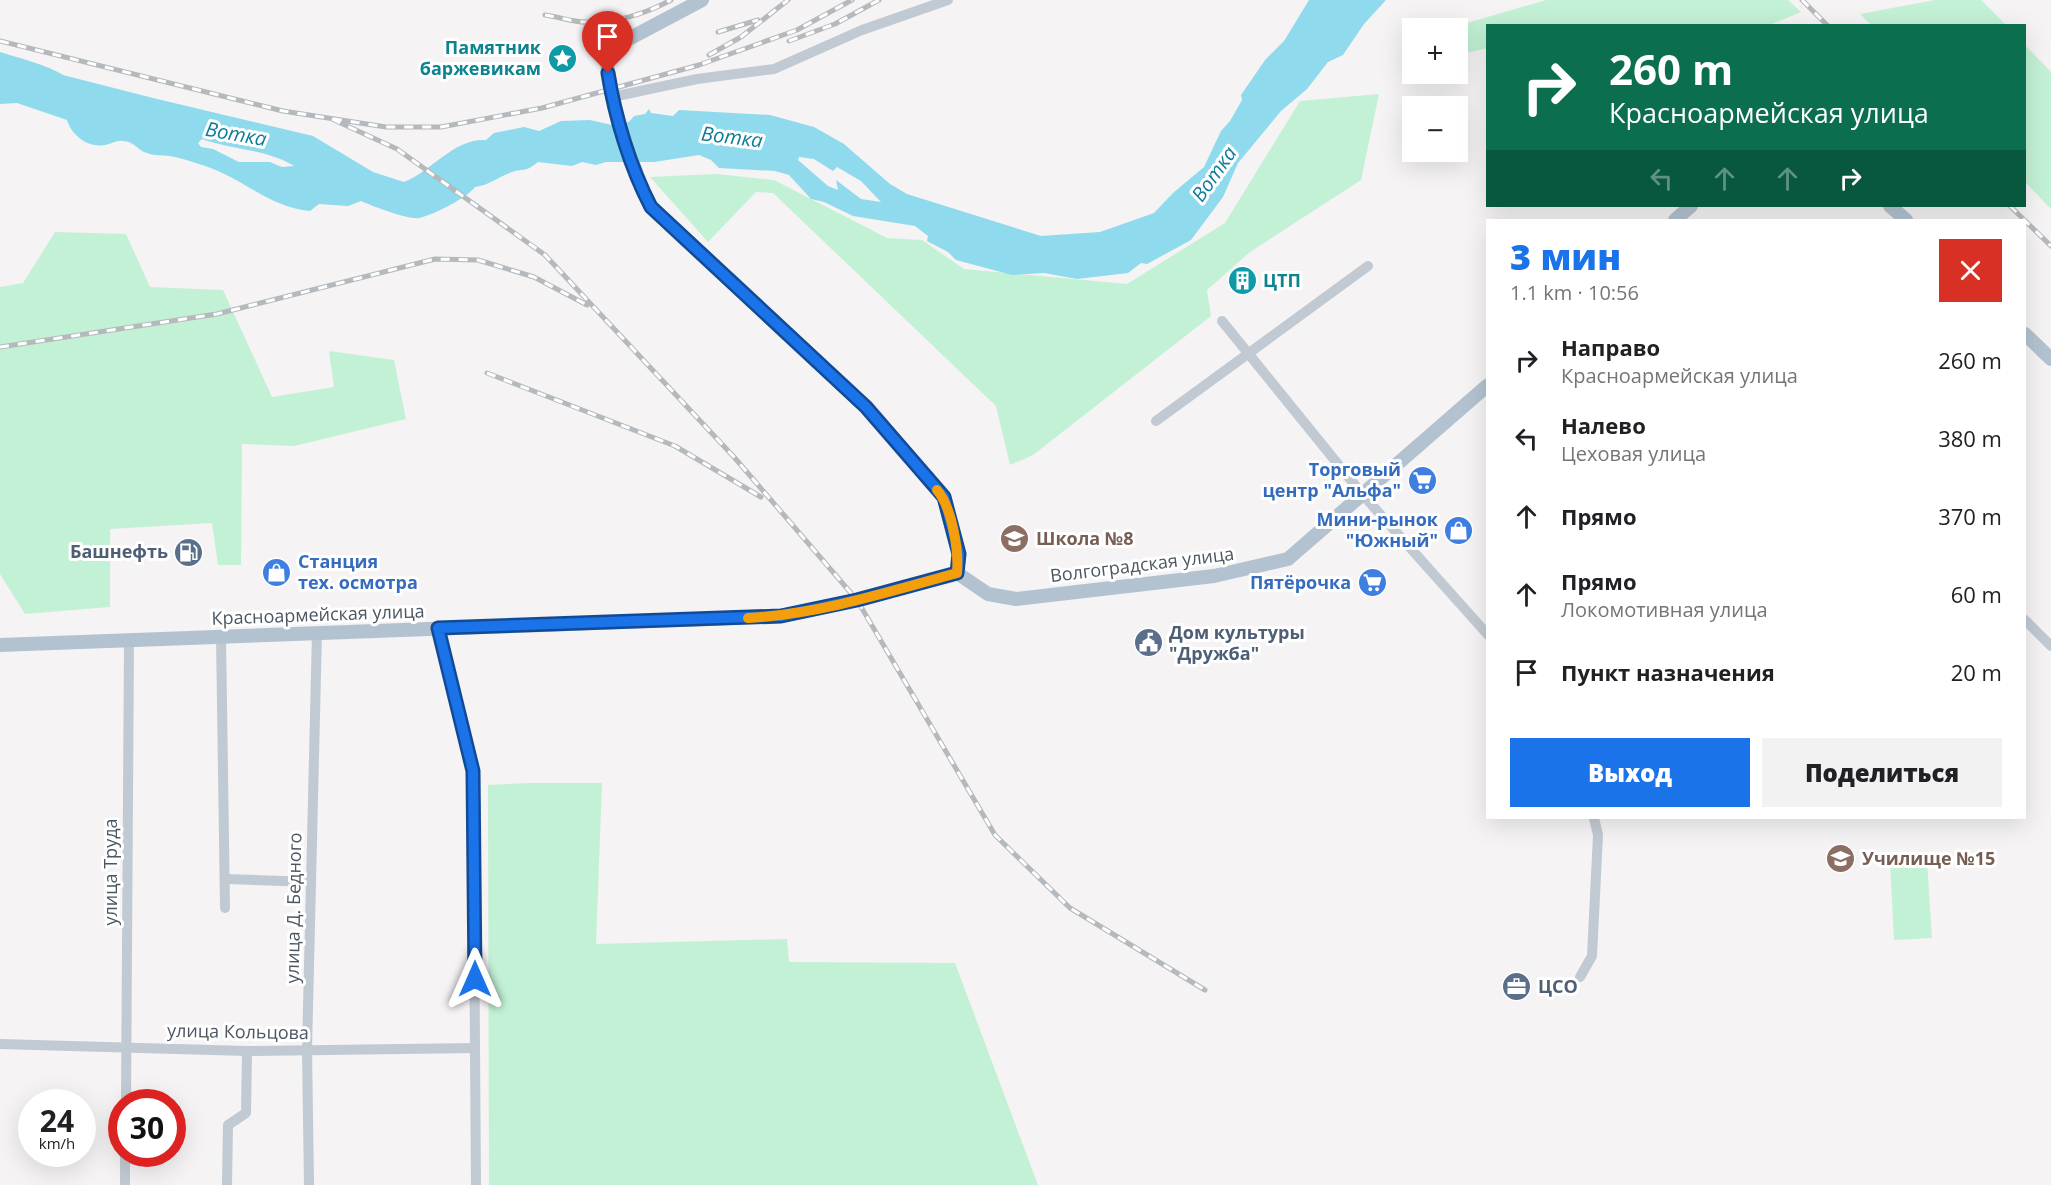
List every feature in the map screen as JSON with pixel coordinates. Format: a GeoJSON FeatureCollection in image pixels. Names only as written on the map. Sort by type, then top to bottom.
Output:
{"type":"FeatureCollection","features":[{"type":"Feature","properties":{"kind":"main road"},"geometry":{"type":"LineString","coordinates":[[702,0],[614,48],[608,63],[614,101],[641,188],[651,207],[866,407],[944,497],[959,554],[957,573]]}},
{"type":"Feature","properties":{"kind":"main road"},"geometry":{"type":"LineString","coordinates":[[1676,219],[1690,207]]}},
{"type":"Feature","properties":{"kind":"main road"},"geometry":{"type":"LineString","coordinates":[[1891,207],[1905,219]]}},
{"type":"Feature","properties":{"kind":"main road"},"geometry":{"type":"LineString","coordinates":[[2026,335],[2051,359]]}},
{"type":"Feature","properties":{"kind":"main road","name":"Волгоградская улица"},"geometry":{"type":"LineString","coordinates":[[957,573],[988,594],[1016,599],[1214,576],[1288,559],[1486,387]]}},
{"type":"Feature","properties":{"kind":"main road","name":"Красноармейская улица"},"geometry":{"type":"LineString","coordinates":[[0,645],[781,616],[857,600],[957,573]]}},
{"type":"Feature","properties":{"kind":"street"},"geometry":{"type":"LineString","coordinates":[[614,101],[665,85],[774,69],[862,30],[948,0]]}},
{"type":"Feature","properties":{"kind":"street"},"geometry":{"type":"LineString","coordinates":[[1156,421],[1247,352],[1368,267]]}},
{"type":"Feature","properties":{"kind":"street"},"geometry":{"type":"LineString","coordinates":[[1222,321],[1363,495],[1486,633]]}},
{"type":"Feature","properties":{"kind":"street"},"geometry":{"type":"LineString","coordinates":[[2026,621],[2051,646]]}},
{"type":"Feature","properties":{"kind":"street"},"geometry":{"type":"LineString","coordinates":[[438,628],[473,771],[476,1185]]}},
{"type":"Feature","properties":{"kind":"street","name":"улица Д. Бедного"},"geometry":{"type":"LineString","coordinates":[[309,1185],[307,1050],[317,632]]}},
{"type":"Feature","properties":{"kind":"street"},"geometry":{"type":"LineString","coordinates":[[221,636],[225,908]]}},
{"type":"Feature","properties":{"kind":"street","name":"улица Труда"},"geometry":{"type":"LineString","coordinates":[[126,1089],[129,641]]}},
{"type":"Feature","properties":{"kind":"street"},"geometry":{"type":"LineString","coordinates":[[1580,976],[1592,956],[1598,835],[1594,819]]}},
{"type":"Feature","properties":{"kind":"street"},"geometry":{"type":"LineString","coordinates":[[225,879],[311,882]]}},
{"type":"Feature","properties":{"kind":"street","name":"улица Кольцова"},"geometry":{"type":"LineString","coordinates":[[0,1044],[246,1051],[475,1048]]}},
{"type":"Feature","properties":{"kind":"street"},"geometry":{"type":"LineString","coordinates":[[227,1185],[228,1125],[246,1113],[246,1051]]}},
{"type":"Feature","properties":{"kind":"street"},"geometry":{"type":"LineString","coordinates":[[125,1167],[125,1185]]}},
{"type":"Feature","properties":{"kind":"green space"},"geometry":{"type":"Polygon","coordinates":[[[1546,0],[1788,0],[1801,12],[1772,24],[1486,24],[1486,48],[1468,53],[1468,23],[1546,0]]]}},
{"type":"Feature","properties":{"kind":"green space"},"geometry":{"type":"Polygon","coordinates":[[[1935,0],[1981,0],[2005,24],[1870,24],[1860,14],[1935,0]]]}},
{"type":"Feature","properties":{"kind":"green space"},"geometry":{"type":"Polygon","coordinates":[[[2026,46],[2051,72],[2051,209],[2026,183],[2026,46]]]}},
{"type":"Feature","properties":{"kind":"green space"},"geometry":{"type":"Polygon","coordinates":[[[1379,94],[1361,180],[1250,252],[1207,290],[1211,316],[1033,455],[1010,465],[996,406],[773,193],[756,192],[708,242],[650,177],[716,174],[774,180],[887,238],[922,240],[964,269],[1127,284],[1225,223],[1300,101],[1379,94]]]}},
{"type":"Feature","properties":{"kind":"green space"},"geometry":{"type":"Polygon","coordinates":[[[55,232],[126,234],[150,287],[223,290],[272,397],[334,387],[329,351],[394,360],[406,419],[294,446],[242,444],[241,565],[218,565],[212,523],[110,529],[110,607],[25,614],[0,574],[0,287],[23,283],[55,232]]]}},
{"type":"Feature","properties":{"kind":"green space"},"geometry":{"type":"Polygon","coordinates":[[[602,783],[596,944],[787,939],[789,962],[955,963],[1038,1185],[489,1185],[488,785],[602,783]]]}},
{"type":"Feature","properties":{"kind":"green space"},"geometry":{"type":"Polygon","coordinates":[[[1927,860],[1932,938],[1894,940],[1890,862],[1927,860]]]}},
{"type":"Feature","properties":{"kind":"water","name":"Вотка"},"geometry":{"type":"Polygon","coordinates":[[[1309,0],[1386,0],[1364,24],[1343,55],[1328,62],[1307,89],[1281,111],[1238,163],[1223,197],[1191,240],[1147,264],[1141,263],[1128,273],[1077,279],[1044,273],[1012,275],[956,260],[948,252],[927,241],[928,236],[915,226],[853,216],[824,202],[811,199],[789,175],[775,171],[719,168],[711,160],[699,155],[654,162],[606,162],[596,165],[582,162],[572,166],[538,162],[527,169],[512,172],[485,185],[475,187],[449,206],[419,218],[399,215],[361,201],[348,206],[319,204],[310,211],[274,201],[201,164],[170,156],[150,154],[127,141],[93,145],[77,136],[67,120],[17,103],[0,104],[0,52],[42,65],[63,75],[313,136],[373,172],[404,182],[464,144],[486,140],[494,133],[524,127],[539,131],[561,121],[590,120],[612,125],[629,122],[634,116],[645,114],[649,109],[651,113],[673,116],[679,110],[770,115],[814,127],[844,144],[890,184],[907,194],[1041,236],[1100,232],[1154,213],[1173,193],[1204,167],[1221,131],[1230,121],[1242,100],[1241,95],[1265,60],[1284,41],[1309,0]],[[202,139],[198,143],[201,147],[213,149],[239,162],[270,162],[282,167],[294,166],[272,156],[202,139]],[[799,157],[798,160],[828,186],[838,190],[836,180],[861,199],[881,202],[861,181],[837,167],[833,171],[814,159],[799,157]]]}},
{"type":"Feature","properties":{"kind":"railway"},"geometry":{"type":"LineString","coordinates":[[545,15],[581,22],[608,21],[641,13],[671,0]]}},
{"type":"Feature","properties":{"kind":"railway"},"geometry":{"type":"LineString","coordinates":[[709,55],[741,37],[788,0]]}},
{"type":"Feature","properties":{"kind":"railway"},"geometry":{"type":"LineString","coordinates":[[0,41],[283,111],[386,127],[441,127],[542,108],[699,65],[797,30],[852,0]]}},
{"type":"Feature","properties":{"kind":"railway"},"geometry":{"type":"LineString","coordinates":[[789,41],[835,24],[879,0]]}},
{"type":"Feature","properties":{"kind":"railway"},"geometry":{"type":"LineString","coordinates":[[1802,0],[1826,24]]}},
{"type":"Feature","properties":{"kind":"railway"},"geometry":{"type":"LineString","coordinates":[[718,32],[758,20]]}},
{"type":"Feature","properties":{"kind":"railway"},"geometry":{"type":"LineString","coordinates":[[332,119],[397,149],[545,255],[734,457],[857,600],[995,835],[1070,908],[1205,990]]}},
{"type":"Feature","properties":{"kind":"railway"},"geometry":{"type":"LineString","coordinates":[[2011,207],[2023,219]]}},
{"type":"Feature","properties":{"kind":"railway"},"geometry":{"type":"LineString","coordinates":[[2026,222],[2051,246]]}},
{"type":"Feature","properties":{"kind":"railway"},"geometry":{"type":"LineString","coordinates":[[0,347],[217,314],[435,259],[478,260],[534,277],[587,305]]}},
{"type":"Feature","properties":{"kind":"railway"},"geometry":{"type":"LineString","coordinates":[[487,373],[675,446],[761,497]]}},
{"type":"Feature","properties":{"kind":"slow traffic"},"geometry":{"type":"LineString","coordinates":[[748,618],[781,616],[857,600],[957,573],[959,554],[944,497],[937,490]]}},
{"type":"Feature","properties":{"kind":"place","name":"Памятник баржевикам"},"geometry":{"type":"Point","coordinates":[562,58]}},
{"type":"Feature","properties":{"kind":"place","name":"ЦТП"},"geometry":{"type":"Point","coordinates":[1242,281]}},
{"type":"Feature","properties":{"kind":"place","name":"Торговый центр \"Альфа\""},"geometry":{"type":"Point","coordinates":[1422,480]}},
{"type":"Feature","properties":{"kind":"place","name":"Мини-рынок \"Южный\""},"geometry":{"type":"Point","coordinates":[1459,530]}},
{"type":"Feature","properties":{"kind":"place","name":"Школа №8"},"geometry":{"type":"Point","coordinates":[1015,539]}},
{"type":"Feature","properties":{"kind":"place","name":"Башнефть"},"geometry":{"type":"Point","coordinates":[189,552]}},
{"type":"Feature","properties":{"kind":"place","name":"Станция тех. осмотра"},"geometry":{"type":"Point","coordinates":[277,572]}},
{"type":"Feature","properties":{"kind":"place","name":"Пятёрочка"},"geometry":{"type":"Point","coordinates":[1372,583]}},
{"type":"Feature","properties":{"kind":"place","name":"Дом культуры \"Дружба\""},"geometry":{"type":"Point","coordinates":[1148,643]}},
{"type":"Feature","properties":{"kind":"place","name":"Училище №15"},"geometry":{"type":"Point","coordinates":[1841,859]}},
{"type":"Feature","properties":{"kind":"place","name":"ЦСО"},"geometry":{"type":"Point","coordinates":[1517,987]}},
{"type":"Feature","properties":{"kind":"route"},"geometry":{"type":"LineString","coordinates":[[475,979],[473,771],[438,628],[672,622],[781,616],[857,600],[957,573],[959,554],[944,497],[866,407],[651,207],[641,188],[610,88],[608,73]]}}]}
